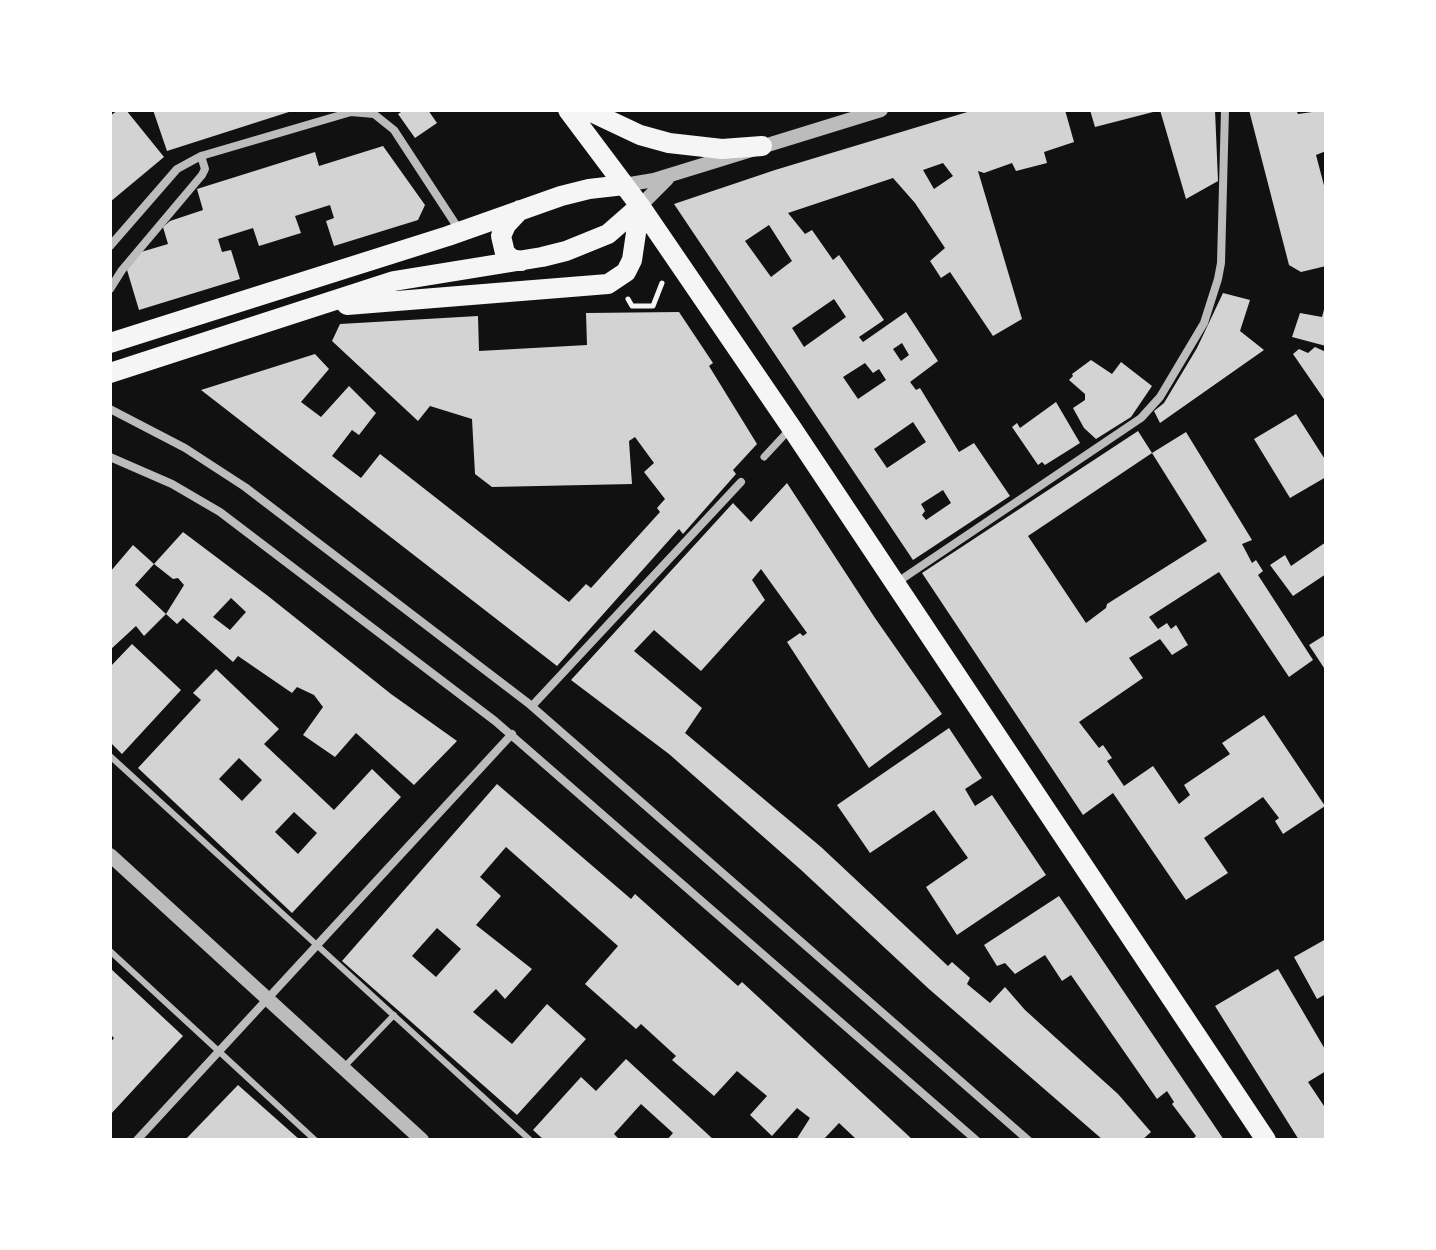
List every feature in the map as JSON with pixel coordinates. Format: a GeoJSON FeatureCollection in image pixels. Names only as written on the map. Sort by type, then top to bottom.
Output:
{"type":"FeatureCollection","features":[{"type":"Feature","properties":{"kind":"main road"},"geometry":{"type":"LineString","coordinates":[[568,110],[640,206],[791,427],[1266,1140]]}},
{"type":"Feature","properties":{"kind":"main road"},"geometry":{"type":"LineString","coordinates":[[587,110],[640,135],[669,143],[722,149],[762,146]]}},
{"type":"Feature","properties":{"kind":"main road"},"geometry":{"type":"LineString","coordinates":[[110,343],[577,192],[624,185]]}},
{"type":"Feature","properties":{"kind":"main road"},"geometry":{"type":"LineString","coordinates":[[110,373],[394,281],[555,254],[599,238],[617,227],[640,206]]}},
{"type":"Feature","properties":{"kind":"main road"},"geometry":{"type":"LineString","coordinates":[[296,312],[384,301],[605,285],[629,267],[637,239],[640,206]]}},
{"type":"Feature","properties":{"kind":"main road"},"geometry":{"type":"LineString","coordinates":[[520,210],[506,225],[501,236],[505,253],[521,261]]}},
{"type":"Feature","properties":{"kind":"street"},"geometry":{"type":"LineString","coordinates":[[624,185],[646,182],[881,110]]}},
{"type":"Feature","properties":{"kind":"street"},"geometry":{"type":"LineString","coordinates":[[895,583],[1141,418],[1160,397],[1204,323],[1218,279],[1225,110]]}},
{"type":"Feature","properties":{"kind":"street"},"geometry":{"type":"LineString","coordinates":[[110,246],[177,169],[201,156],[351,112],[365,111],[382,118],[394,130],[461,232]]}},
{"type":"Feature","properties":{"kind":"street"},"geometry":{"type":"LineString","coordinates":[[110,289],[122,270],[202,175],[205,165],[201,156]]}},
{"type":"Feature","properties":{"kind":"street"},"geometry":{"type":"LineString","coordinates":[[640,206],[658,186],[685,170]]}},
{"type":"Feature","properties":{"kind":"street"},"geometry":{"type":"LineString","coordinates":[[110,409],[185,448],[245,487],[532,706],[1028,1140]]}},
{"type":"Feature","properties":{"kind":"street"},"geometry":{"type":"LineString","coordinates":[[764,457],[791,427]]}},
{"type":"Feature","properties":{"kind":"street"},"geometry":{"type":"LineString","coordinates":[[110,457],[172,484],[220,512],[512,734],[976,1140]]}},
{"type":"Feature","properties":{"kind":"street"},"geometry":{"type":"LineString","coordinates":[[532,706],[741,482]]}},
{"type":"Feature","properties":{"kind":"street"},"geometry":{"type":"LineString","coordinates":[[137,1140],[512,734]]}},
{"type":"Feature","properties":{"kind":"street"},"geometry":{"type":"LineString","coordinates":[[110,855],[422,1140]]}},
{"type":"Feature","properties":{"kind":"lane"},"geometry":{"type":"LineString","coordinates":[[110,756],[530,1140]]}},
{"type":"Feature","properties":{"kind":"lane"},"geometry":{"type":"LineString","coordinates":[[110,951],[315,1140]]}},
{"type":"Feature","properties":{"kind":"lane"},"geometry":{"type":"LineString","coordinates":[[343,1068],[394,1015]]}},
{"type":"Feature","properties":{"kind":"path"},"geometry":{"type":"LineString","coordinates":[[628,299],[632,306],[653,306],[662,283]]}},
{"type":"Feature","properties":{"kind":"building"},"geometry":{"type":"Polygon","coordinates":[[[118,110],[126,110],[164,157],[110,202],[110,116],[118,110]]]}},
{"type":"Feature","properties":{"kind":"building"},"geometry":{"type":"Polygon","coordinates":[[[153,110],[291,110],[292,111],[167,151],[153,110]]]}},
{"type":"Feature","properties":{"kind":"building"},"geometry":{"type":"Polygon","coordinates":[[[404,110],[428,110],[437,123],[415,138],[398,114],[404,110]]]}},
{"type":"Feature","properties":{"kind":"building"},"geometry":{"type":"Polygon","coordinates":[[[974,110],[1065,110],[1074,142],[1044,152],[1047,163],[1016,171],[1012,163],[984,173],[978,171],[1022,319],[993,336],[950,272],[941,278],[930,261],[945,248],[915,203],[893,178],[788,213],[805,234],[812,230],[833,260],[839,255],[884,320],[859,337],[863,342],[906,312],[938,361],[910,382],[916,390],[920,388],[959,452],[974,443],[1010,496],[913,560],[674,204],[974,110]],[[943,163],[923,170],[934,189],[953,176],[943,163]],[[769,225],[745,241],[771,277],[792,261],[769,225]],[[834,299],[792,328],[804,347],[846,317],[834,299]],[[902,343],[893,349],[901,361],[909,355],[902,343]],[[865,363],[843,377],[858,399],[886,380],[879,369],[873,373],[865,363]],[[913,422],[874,449],[887,468],[926,442],[913,422]],[[943,490],[921,504],[925,511],[922,515],[926,520],[951,503],[943,490]]]}},
{"type":"Feature","properties":{"kind":"building"},"geometry":{"type":"Polygon","coordinates":[[[1090,110],[1157,110],[1157,111],[1095,127],[1090,110]]]}},
{"type":"Feature","properties":{"kind":"building"},"geometry":{"type":"Polygon","coordinates":[[[1160,110],[1215,110],[1218,181],[1186,199],[1160,110]]]}},
{"type":"Feature","properties":{"kind":"building"},"geometry":{"type":"Polygon","coordinates":[[[1249,110],[1296,110],[1298,114],[1326,110],[1326,151],[1316,155],[1326,193],[1326,266],[1301,272],[1289,265],[1249,110]]]}},
{"type":"Feature","properties":{"kind":"building"},"geometry":{"type":"Polygon","coordinates":[[[383,146],[425,205],[418,220],[334,246],[326,221],[334,218],[330,205],[295,216],[301,233],[259,246],[253,228],[218,239],[222,252],[231,250],[240,279],[139,310],[127,270],[141,252],[168,244],[163,227],[170,221],[203,210],[197,189],[315,152],[319,166],[383,146]]]}},
{"type":"Feature","properties":{"kind":"building"},"geometry":{"type":"Polygon","coordinates":[[[1223,293],[1250,300],[1240,331],[1264,350],[1160,423],[1154,411],[1164,403],[1197,348],[1223,293]]]}},
{"type":"Feature","properties":{"kind":"building"},"geometry":{"type":"Polygon","coordinates":[[[1325,306],[1326,346],[1292,337],[1300,313],[1322,317],[1325,306]]]}},
{"type":"Feature","properties":{"kind":"building"},"geometry":{"type":"Polygon","coordinates":[[[679,312],[713,363],[709,366],[757,444],[733,470],[736,474],[683,534],[679,529],[557,666],[201,390],[315,354],[329,369],[301,402],[321,417],[349,386],[376,413],[359,435],[352,430],[332,456],[361,478],[380,454],[569,602],[586,584],[591,588],[660,512],[657,508],[665,499],[644,472],[654,463],[635,437],[629,441],[632,484],[492,487],[475,474],[472,419],[430,406],[418,421],[332,341],[340,324],[478,316],[479,351],[587,345],[586,313],[679,312]]]}},
{"type":"Feature","properties":{"kind":"building"},"geometry":{"type":"Polygon","coordinates":[[[1315,347],[1326,352],[1326,402],[1293,354],[1299,349],[1308,353],[1315,347]]]}},
{"type":"Feature","properties":{"kind":"building"},"geometry":{"type":"Polygon","coordinates":[[[1091,360],[1112,374],[1121,362],[1152,386],[1131,417],[1096,439],[1084,428],[1073,408],[1085,400],[1085,394],[1069,380],[1072,374],[1091,360]]]}},
{"type":"Feature","properties":{"kind":"building"},"geometry":{"type":"Polygon","coordinates":[[[1056,402],[1080,443],[1045,465],[1042,462],[1038,465],[1012,427],[1017,423],[1020,428],[1056,402]]]}},
{"type":"Feature","properties":{"kind":"building"},"geometry":{"type":"Polygon","coordinates":[[[1296,414],[1326,461],[1326,477],[1290,498],[1254,439],[1296,414]]]}},
{"type":"Feature","properties":{"kind":"building"},"geometry":{"type":"Polygon","coordinates":[[[1138,431],[1152,453],[1186,432],[1252,540],[1242,544],[1252,563],[1256,560],[1263,571],[1258,575],[1313,660],[1289,677],[1219,572],[1149,617],[1158,629],[1167,623],[1171,629],[1176,625],[1188,645],[1172,655],[1160,639],[1129,658],[1143,678],[1079,722],[1099,748],[1103,745],[1112,758],[1107,761],[1124,786],[1153,766],[1179,804],[1190,795],[1184,785],[1230,754],[1222,743],[1264,715],[1325,806],[1283,834],[1275,821],[1279,818],[1263,797],[1204,838],[1228,873],[1186,900],[1113,793],[1083,815],[922,573],[1138,431]],[[1152,453],[1028,536],[1086,623],[1107,604],[1207,541],[1152,453]]]}},
{"type":"Feature","properties":{"kind":"building"},"geometry":{"type":"Polygon","coordinates":[[[787,483],[942,714],[869,768],[787,642],[800,633],[803,636],[807,633],[761,569],[752,580],[765,600],[701,671],[654,630],[634,651],[702,708],[685,733],[821,847],[948,966],[952,962],[970,978],[967,984],[990,1003],[1005,987],[1025,1010],[1118,1094],[1151,1132],[1142,1140],[1103,1140],[929,989],[800,869],[669,754],[571,680],[733,503],[751,522],[787,483]]]}},
{"type":"Feature","properties":{"kind":"building"},"geometry":{"type":"Polygon","coordinates":[[[183,532],[391,694],[457,741],[414,785],[356,733],[335,757],[303,735],[323,707],[314,695],[297,687],[292,693],[238,656],[233,662],[183,618],[177,624],[166,614],[184,585],[154,564],[183,532]],[[231,598],[213,617],[230,630],[246,612],[231,598]]]}},
{"type":"Feature","properties":{"kind":"building"},"geometry":{"type":"Polygon","coordinates":[[[1326,542],[1326,574],[1293,596],[1270,565],[1285,555],[1291,566],[1326,542]]]}},
{"type":"Feature","properties":{"kind":"building"},"geometry":{"type":"Polygon","coordinates":[[[133,545],[154,564],[135,585],[166,614],[144,636],[136,626],[110,650],[110,572],[133,545]]]}},
{"type":"Feature","properties":{"kind":"building"},"geometry":{"type":"Polygon","coordinates":[[[1326,636],[1326,671],[1309,645],[1326,636]]]}},
{"type":"Feature","properties":{"kind":"building"},"geometry":{"type":"Polygon","coordinates":[[[132,644],[181,690],[122,754],[110,742],[110,667],[132,644]]]}},
{"type":"Feature","properties":{"kind":"building"},"geometry":{"type":"Polygon","coordinates":[[[216,669],[279,729],[264,744],[334,810],[372,769],[401,797],[292,913],[138,768],[201,700],[193,693],[216,669]],[[239,758],[219,779],[242,801],[262,780],[239,758]],[[294,812],[275,832],[298,854],[317,833],[294,812]]]}},
{"type":"Feature","properties":{"kind":"building"},"geometry":{"type":"Polygon","coordinates":[[[949,728],[982,778],[965,789],[975,806],[992,795],[1046,875],[957,935],[926,887],[968,858],[934,810],[870,853],[837,805],[949,728]]]}},
{"type":"Feature","properties":{"kind":"building"},"geometry":{"type":"Polygon","coordinates":[[[497,784],[631,899],[635,894],[738,986],[742,982],[913,1140],[854,1140],[839,1123],[823,1140],[796,1140],[810,1118],[797,1108],[772,1136],[750,1115],[767,1096],[737,1071],[714,1096],[672,1060],[676,1056],[641,1024],[636,1029],[585,984],[618,946],[506,847],[480,877],[501,896],[476,925],[532,969],[505,999],[496,989],[473,1012],[512,1044],[547,1004],[586,1039],[517,1115],[342,961],[497,784]],[[437,928],[412,956],[436,977],[461,949],[437,928]]]}},
{"type":"Feature","properties":{"kind":"building"},"geometry":{"type":"Polygon","coordinates":[[[1059,896],[1224,1140],[1192,1140],[1196,1136],[1172,1104],[1174,1102],[1167,1091],[1157,1099],[1071,975],[1062,981],[1045,955],[1015,974],[1005,963],[997,966],[984,945],[1059,896]]]}},
{"type":"Feature","properties":{"kind":"building"},"geometry":{"type":"Polygon","coordinates":[[[1326,939],[1326,994],[1317,999],[1294,957],[1326,939]]]}},
{"type":"Feature","properties":{"kind":"building"},"geometry":{"type":"Polygon","coordinates":[[[110,968],[183,1036],[110,1115],[110,1043],[114,1038],[110,1034],[110,968]]]}},
{"type":"Feature","properties":{"kind":"building"},"geometry":{"type":"Polygon","coordinates":[[[1278,969],[1326,1051],[1326,1071],[1308,1082],[1326,1109],[1326,1140],[1299,1140],[1215,1006],[1278,969]]]}},
{"type":"Feature","properties":{"kind":"building"},"geometry":{"type":"Polygon","coordinates":[[[626,1059],[714,1140],[667,1140],[673,1133],[641,1104],[614,1134],[620,1140],[544,1140],[533,1130],[581,1077],[596,1091],[626,1059]]]}},
{"type":"Feature","properties":{"kind":"building"},"geometry":{"type":"Polygon","coordinates":[[[238,1085],[300,1140],[185,1140],[238,1085]]]}}]}
